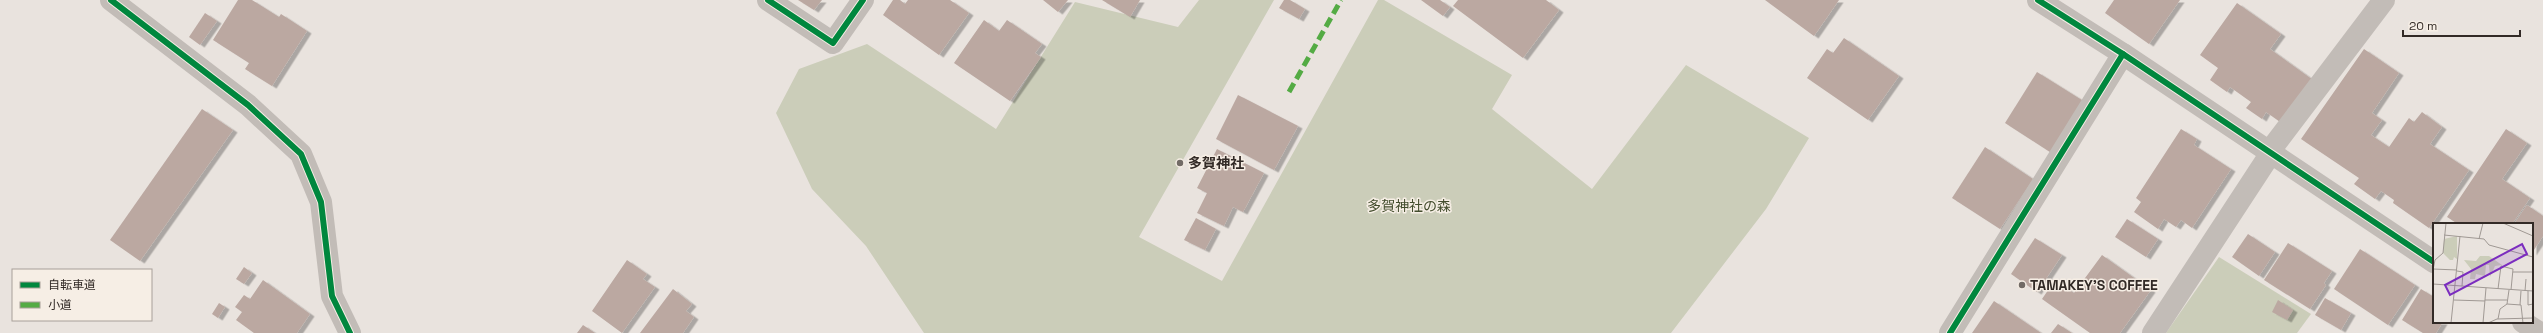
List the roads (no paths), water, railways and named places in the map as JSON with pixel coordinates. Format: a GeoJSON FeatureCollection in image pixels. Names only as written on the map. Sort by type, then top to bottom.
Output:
{"type":"FeatureCollection","features":[{"type":"Feature","properties":{"kind":"street"},"geometry":{"type":"LineString","coordinates":[[112,0],[248,105],[301,154],[321,202],[332,296],[350,333]]}},
{"type":"Feature","properties":{"kind":"street"},"geometry":{"type":"LineString","coordinates":[[768,0],[833,43],[863,0]]}},
{"type":"Feature","properties":{"kind":"street"},"geometry":{"type":"LineString","coordinates":[[2038,0],[2124,54],[2433,261]]}},
{"type":"Feature","properties":{"kind":"street"},"geometry":{"type":"LineString","coordinates":[[2153,333],[2267,159],[2270,152],[2384,0]]}},
{"type":"Feature","properties":{"kind":"street"},"geometry":{"type":"LineString","coordinates":[[1950,333],[2124,54]]}},
{"type":"Feature","properties":{"kind":"street"},"geometry":{"type":"LineString","coordinates":[[2525,323],[2540,333]]}},
{"type":"Feature","properties":{"kind":"place","name":"多賀神社"},"geometry":{"type":"Point","coordinates":[1180,163]}},
{"type":"Feature","properties":{"kind":"place","name":"TAMAKEY'S COFFEE"},"geometry":{"type":"Point","coordinates":[2022,285]}},
{"type":"Feature","properties":{"kind":"park label","name":"多賀神社の森"},"geometry":{"type":"Point","coordinates":[1409,206]}}]}
